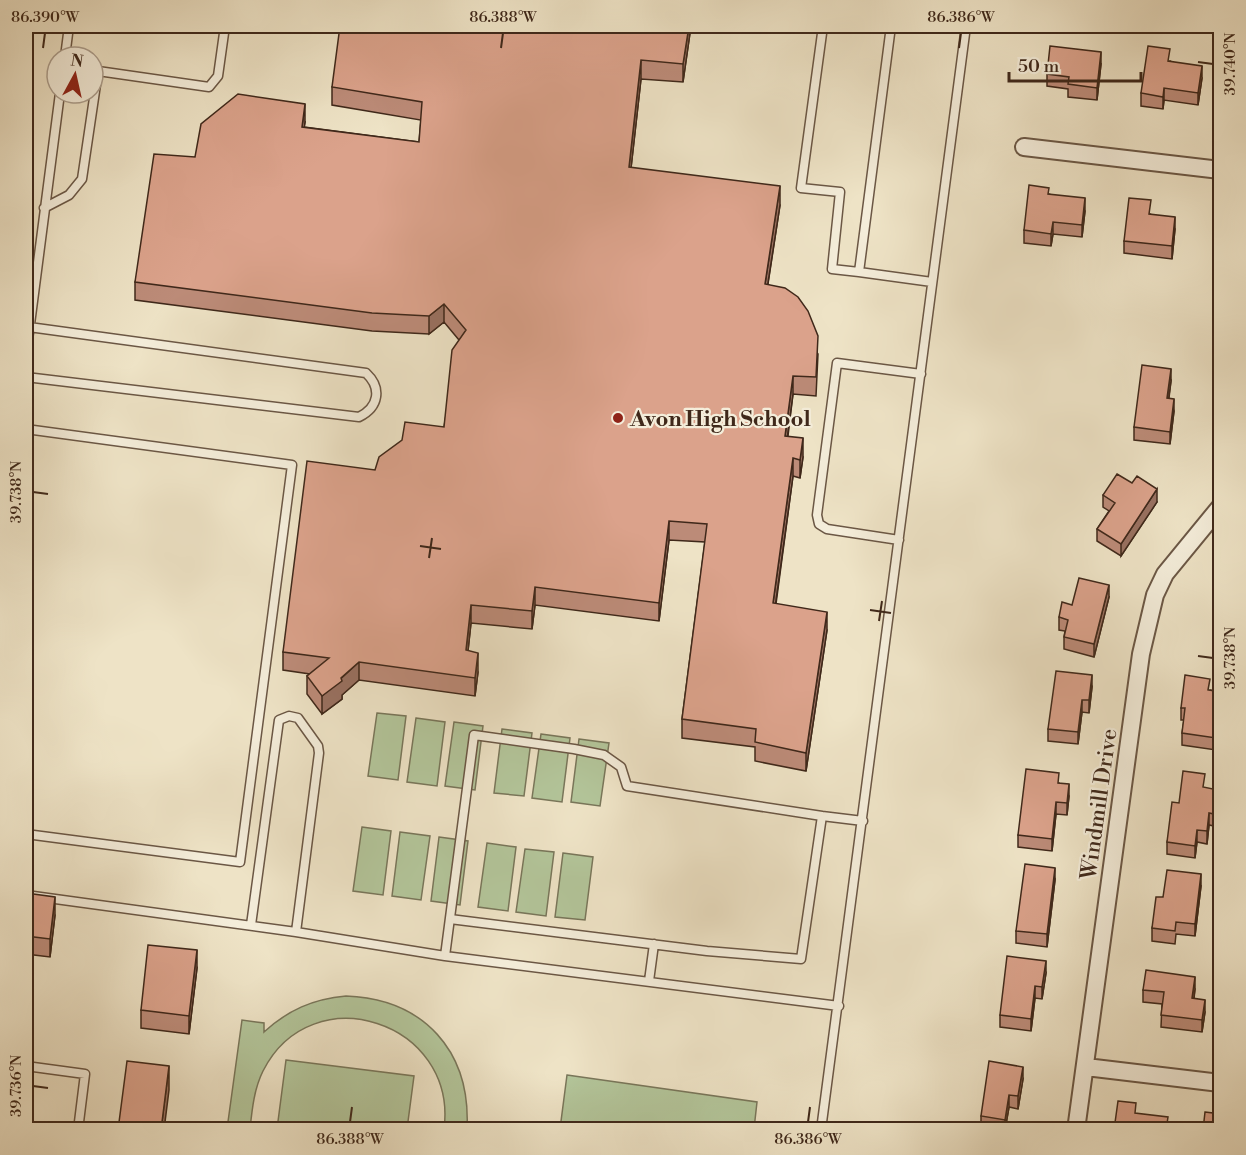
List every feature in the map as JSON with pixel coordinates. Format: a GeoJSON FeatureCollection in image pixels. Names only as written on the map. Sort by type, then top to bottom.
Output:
{"type":"FeatureCollection","features":[{"type":"Feature","properties":{"kind":"street"},"geometry":{"type":"LineString","coordinates":[[1024,147],[1221,170]]}},
{"type":"Feature","properties":{"kind":"street","name":"Windmill Drive"},"geometry":{"type":"LineString","coordinates":[[1076,1130],[1141,654],[1148,622],[1155,595],[1166,574],[1221,507]]}},
{"type":"Feature","properties":{"kind":"street"},"geometry":{"type":"LineString","coordinates":[[1086,1067],[1221,1083]]}},
{"type":"Feature","properties":{"kind":"lane"},"geometry":{"type":"LineString","coordinates":[[67,45],[69,26]]}},
{"type":"Feature","properties":{"kind":"lane"},"geometry":{"type":"LineString","coordinates":[[105,72],[209,87],[218,76],[225,26]]}},
{"type":"Feature","properties":{"kind":"lane"},"geometry":{"type":"LineString","coordinates":[[823,26],[801,188],[840,192],[832,269],[932,282]]}},
{"type":"Feature","properties":{"kind":"lane"},"geometry":{"type":"LineString","coordinates":[[859,272],[891,26]]}},
{"type":"Feature","properties":{"kind":"lane"},"geometry":{"type":"LineString","coordinates":[[821,1130],[966,26]]}},
{"type":"Feature","properties":{"kind":"lane"},"geometry":{"type":"LineString","coordinates":[[26,355],[58,105]]}},
{"type":"Feature","properties":{"kind":"lane"},"geometry":{"type":"LineString","coordinates":[[44,208],[69,195],[82,179],[92,105]]}},
{"type":"Feature","properties":{"kind":"lane"},"geometry":{"type":"LineString","coordinates":[[26,377],[359,417],[374,404],[376,392],[374,381],[366,373],[29,327]]}},
{"type":"Feature","properties":{"kind":"lane"},"geometry":{"type":"LineString","coordinates":[[899,540],[827,529],[819,524],[817,515],[837,363],[921,374]]}},
{"type":"Feature","properties":{"kind":"lane"},"geometry":{"type":"LineString","coordinates":[[26,429],[292,465],[240,862],[26,834]]}},
{"type":"Feature","properties":{"kind":"lane"},"geometry":{"type":"LineString","coordinates":[[251,926],[279,720],[290,716],[298,718],[318,746],[320,753],[296,932]]}},
{"type":"Feature","properties":{"kind":"lane"},"geometry":{"type":"LineString","coordinates":[[444,956],[474,735],[604,755],[621,767],[627,786],[863,821]]}},
{"type":"Feature","properties":{"kind":"lane"},"geometry":{"type":"LineString","coordinates":[[450,918],[801,960],[822,816]]}},
{"type":"Feature","properties":{"kind":"lane"},"geometry":{"type":"LineString","coordinates":[[26,895],[296,932],[444,956],[839,1006]]}},
{"type":"Feature","properties":{"kind":"lane"},"geometry":{"type":"LineString","coordinates":[[650,981],[654,944]]}},
{"type":"Feature","properties":{"kind":"lane"},"geometry":{"type":"LineString","coordinates":[[26,1066],[85,1074],[78,1130]]}},
{"type":"Feature","properties":{"kind":"green space"},"geometry":{"type":"Polygon","coordinates":[[[377,713],[406,716],[398,780],[368,776],[377,713]]]}},
{"type":"Feature","properties":{"kind":"green space"},"geometry":{"type":"Polygon","coordinates":[[[416,718],[445,722],[437,786],[407,782],[416,718]]]}},
{"type":"Feature","properties":{"kind":"green space"},"geometry":{"type":"Polygon","coordinates":[[[454,722],[483,726],[475,790],[445,786],[454,722]]]}},
{"type":"Feature","properties":{"kind":"green space"},"geometry":{"type":"Polygon","coordinates":[[[502,729],[532,733],[524,796],[494,793],[502,729]]]}},
{"type":"Feature","properties":{"kind":"green space"},"geometry":{"type":"Polygon","coordinates":[[[541,734],[570,738],[562,802],[532,798],[541,734]]]}},
{"type":"Feature","properties":{"kind":"green space"},"geometry":{"type":"Polygon","coordinates":[[[579,739],[609,743],[600,806],[571,802],[579,739]]]}},
{"type":"Feature","properties":{"kind":"green space"},"geometry":{"type":"Polygon","coordinates":[[[362,827],[391,831],[383,895],[353,891],[362,827]]]}},
{"type":"Feature","properties":{"kind":"green space"},"geometry":{"type":"Polygon","coordinates":[[[400,832],[430,836],[421,900],[392,896],[400,832]]]}},
{"type":"Feature","properties":{"kind":"green space"},"geometry":{"type":"Polygon","coordinates":[[[439,837],[468,841],[460,905],[431,901],[439,837]]]}},
{"type":"Feature","properties":{"kind":"green space"},"geometry":{"type":"Polygon","coordinates":[[[487,843],[516,847],[508,911],[478,907],[487,843]]]}},
{"type":"Feature","properties":{"kind":"green space"},"geometry":{"type":"Polygon","coordinates":[[[525,849],[554,852],[546,916],[516,912],[525,849]]]}},
{"type":"Feature","properties":{"kind":"green space"},"geometry":{"type":"Polygon","coordinates":[[[563,853],[593,857],[585,920],[555,917],[563,853]]]}},
{"type":"Feature","properties":{"kind":"green space"},"geometry":{"type":"Polygon","coordinates":[[[346,996],[374,999],[398,1007],[420,1019],[437,1034],[451,1053],[461,1076],[466,1101],[467,1129],[444,1129],[442,1092],[429,1061],[406,1038],[377,1023],[345,1019],[314,1024],[285,1041],[263,1071],[257,1085],[250,1129],[227,1129],[242,1020],[264,1023],[264,1032],[282,1018],[302,1007],[346,996]]]}},
{"type":"Feature","properties":{"kind":"green space"},"geometry":{"type":"Polygon","coordinates":[[[286,1060],[414,1076],[407,1129],[277,1129],[286,1060]]]}},
{"type":"Feature","properties":{"kind":"green space"},"geometry":{"type":"Polygon","coordinates":[[[567,1075],[757,1102],[754,1129],[560,1129],[567,1075]]]}},
{"type":"Feature","properties":{"kind":"building","name":"Avon High School"},"geometry":{"type":"Polygon","coordinates":[[[340,26],[689,26],[683,64],[641,60],[629,167],[780,186],[765,284],[785,288],[798,297],[808,311],[818,336],[816,377],[793,376],[785,436],[803,438],[800,460],[793,458],[773,603],[827,612],[806,753],[755,742],[756,729],[682,719],[707,524],[669,521],[659,603],[535,587],[532,611],[471,605],[466,650],[478,653],[475,678],[359,662],[341,678],[342,681],[322,696],[307,676],[329,658],[283,652],[307,461],[375,470],[379,457],[402,440],[405,422],[444,427],[452,350],[466,330],[444,304],[429,316],[372,313],[135,282],[154,154],[195,157],[201,124],[238,94],[305,104],[302,127],[419,142],[422,102],[332,87],[340,26]]]}},
{"type":"Feature","properties":{"kind":"building"},"geometry":{"type":"Polygon","coordinates":[[[1050,46],[1101,52],[1097,88],[1068,84],[1069,77],[1047,74],[1050,46]]]}},
{"type":"Feature","properties":{"kind":"building"},"geometry":{"type":"Polygon","coordinates":[[[1148,46],[1170,49],[1168,61],[1202,66],[1198,93],[1164,88],[1163,97],[1141,93],[1148,46]]]}},
{"type":"Feature","properties":{"kind":"building"},"geometry":{"type":"Polygon","coordinates":[[[1029,185],[1049,188],[1048,194],[1085,198],[1082,225],[1053,222],[1051,234],[1024,230],[1029,185]]]}},
{"type":"Feature","properties":{"kind":"building"},"geometry":{"type":"Polygon","coordinates":[[[1129,198],[1151,200],[1149,214],[1175,217],[1172,246],[1124,241],[1129,198]]]}},
{"type":"Feature","properties":{"kind":"building"},"geometry":{"type":"Polygon","coordinates":[[[1142,365],[1171,369],[1167,398],[1174,399],[1170,432],[1134,427],[1142,365]]]}},
{"type":"Feature","properties":{"kind":"building"},"geometry":{"type":"Polygon","coordinates":[[[1117,474],[1132,483],[1137,476],[1157,489],[1121,544],[1097,529],[1115,503],[1103,495],[1117,474]]]}},
{"type":"Feature","properties":{"kind":"building"},"geometry":{"type":"Polygon","coordinates":[[[1079,578],[1109,585],[1094,644],[1064,637],[1068,620],[1059,617],[1062,602],[1072,605],[1079,578]]]}},
{"type":"Feature","properties":{"kind":"building"},"geometry":{"type":"Polygon","coordinates":[[[1056,671],[1092,675],[1089,700],[1082,700],[1078,732],[1048,729],[1056,671]]]}},
{"type":"Feature","properties":{"kind":"building"},"geometry":{"type":"Polygon","coordinates":[[[1185,675],[1210,679],[1208,690],[1221,692],[1221,711],[1216,738],[1182,733],[1185,708],[1181,708],[1185,675]]]}},
{"type":"Feature","properties":{"kind":"building"},"geometry":{"type":"Polygon","coordinates":[[[1026,769],[1059,773],[1058,783],[1069,784],[1067,803],[1056,802],[1052,839],[1018,835],[1026,769]]]}},
{"type":"Feature","properties":{"kind":"building"},"geometry":{"type":"Polygon","coordinates":[[[1183,771],[1205,774],[1203,787],[1218,790],[1214,814],[1209,813],[1207,831],[1197,830],[1195,846],[1167,842],[1172,802],[1179,803],[1183,771]]]}},
{"type":"Feature","properties":{"kind":"building"},"geometry":{"type":"Polygon","coordinates":[[[1025,864],[1055,868],[1047,934],[1016,931],[1025,864]]]}},
{"type":"Feature","properties":{"kind":"building"},"geometry":{"type":"Polygon","coordinates":[[[1167,870],[1201,874],[1195,924],[1176,922],[1175,931],[1152,928],[1156,897],[1163,897],[1167,870]]]}},
{"type":"Feature","properties":{"kind":"building"},"geometry":{"type":"Polygon","coordinates":[[[26,893],[55,897],[50,939],[26,936],[26,893]]]}},
{"type":"Feature","properties":{"kind":"building"},"geometry":{"type":"Polygon","coordinates":[[[148,945],[197,950],[189,1016],[141,1010],[148,945]]]}},
{"type":"Feature","properties":{"kind":"building"},"geometry":{"type":"Polygon","coordinates":[[[1007,956],[1046,961],[1042,987],[1035,986],[1031,1019],[1000,1015],[1007,956]]]}},
{"type":"Feature","properties":{"kind":"building"},"geometry":{"type":"Polygon","coordinates":[[[1146,970],[1195,977],[1192,998],[1205,1000],[1202,1020],[1161,1015],[1164,992],[1143,990],[1146,970]]]}},
{"type":"Feature","properties":{"kind":"building"},"geometry":{"type":"Polygon","coordinates":[[[127,1061],[169,1066],[161,1130],[118,1130],[127,1061]]]}},
{"type":"Feature","properties":{"kind":"building"},"geometry":{"type":"Polygon","coordinates":[[[989,1061],[1023,1067],[1018,1096],[1009,1095],[1005,1120],[981,1116],[989,1061]]]}},
{"type":"Feature","properties":{"kind":"building"},"geometry":{"type":"Polygon","coordinates":[[[1118,1101],[1136,1103],[1135,1113],[1168,1117],[1166,1130],[1114,1130],[1118,1101]]]}},
{"type":"Feature","properties":{"kind":"building"},"geometry":{"type":"Polygon","coordinates":[[[1205,1112],[1221,1114],[1221,1130],[1203,1130],[1205,1112]]]}},
{"type":"Feature","properties":{"kind":"place","name":"Avon High School"},"geometry":{"type":"Point","coordinates":[618,418]}}]}
